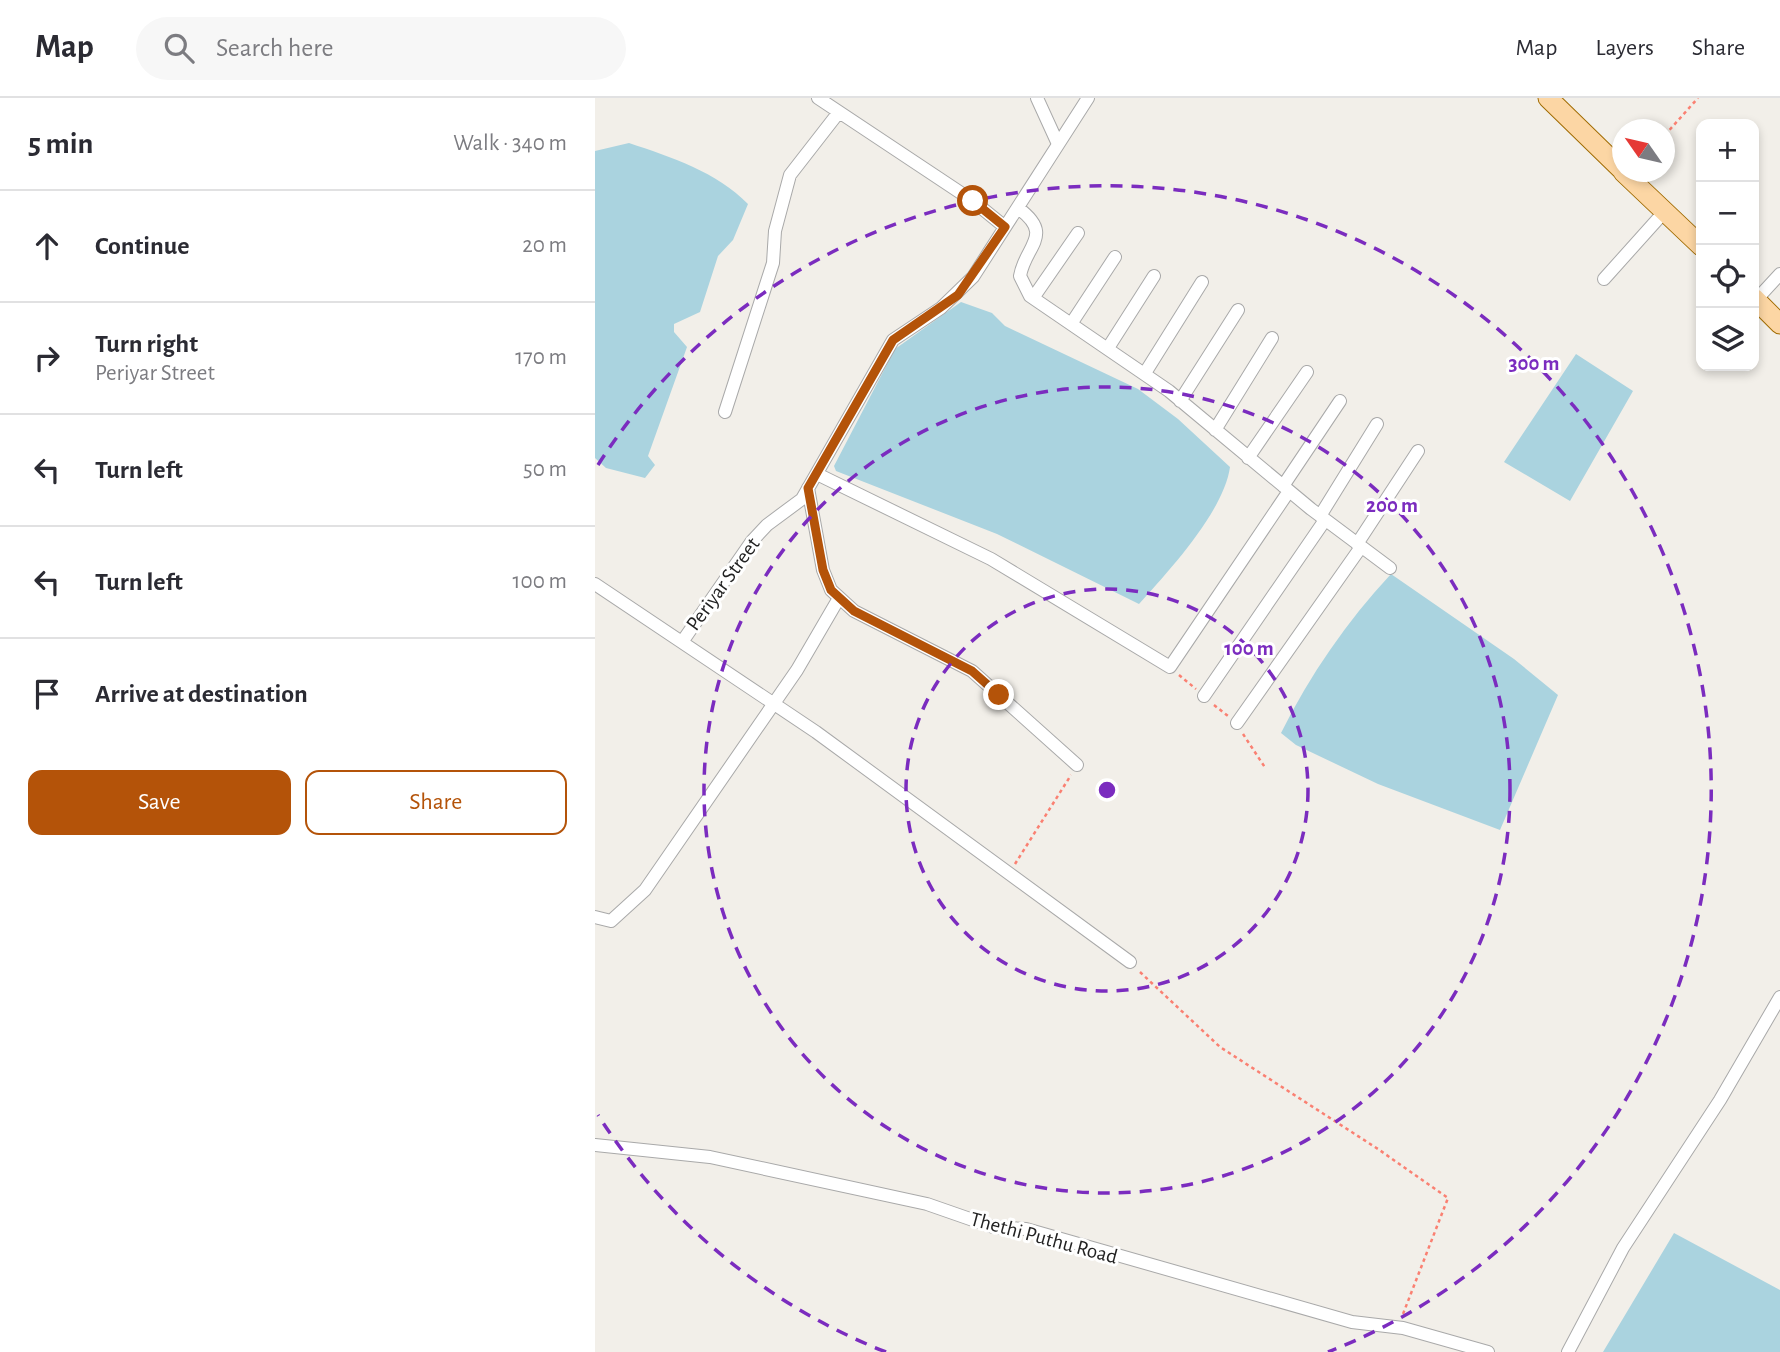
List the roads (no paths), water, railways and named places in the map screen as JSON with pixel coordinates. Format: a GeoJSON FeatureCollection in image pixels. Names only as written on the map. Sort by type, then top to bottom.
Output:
{"type":"FeatureCollection","features":[{"type":"Feature","properties":{"kind":"main road"},"geometry":{"type":"LineString","coordinates":[[1548,98],[1612,160]]}},
{"type":"Feature","properties":{"kind":"main road"},"geometry":{"type":"LineString","coordinates":[[1634,182],[1700,245]]}},
{"type":"Feature","properties":{"kind":"main road"},"geometry":{"type":"LineString","coordinates":[[1759,303],[1780,324]]}},
{"type":"Feature","properties":{"kind":"street"},"geometry":{"type":"LineString","coordinates":[[818,98],[973,201],[1005,227]]}},
{"type":"Feature","properties":{"kind":"street"},"geometry":{"type":"LineString","coordinates":[[1037,98],[1058,144]]}},
{"type":"Feature","properties":{"kind":"street","name":"Periyar Street"},"geometry":{"type":"LineString","coordinates":[[682,642],[752,541],[767,525],[802,499],[893,340],[958,295],[1018,208],[1088,98]]}},
{"type":"Feature","properties":{"kind":"street"},"geometry":{"type":"LineString","coordinates":[[725,412],[773,263],[775,230],[790,175],[839,112]]}},
{"type":"Feature","properties":{"kind":"street"},"geometry":{"type":"LineString","coordinates":[[1018,208],[1032,219],[1037,229],[1035,244],[1020,276],[1024,288],[1033,298],[1145,373],[1322,518],[1390,568]]}},
{"type":"Feature","properties":{"kind":"street"},"geometry":{"type":"LineString","coordinates":[[1604,279],[1664,211]]}},
{"type":"Feature","properties":{"kind":"street"},"geometry":{"type":"LineString","coordinates":[[1033,298],[1078,233]]}},
{"type":"Feature","properties":{"kind":"street"},"geometry":{"type":"LineString","coordinates":[[1071,324],[1115,257]]}},
{"type":"Feature","properties":{"kind":"street"},"geometry":{"type":"LineString","coordinates":[[1759,295],[1780,274]]}},
{"type":"Feature","properties":{"kind":"street"},"geometry":{"type":"LineString","coordinates":[[1108,348],[1154,276]]}},
{"type":"Feature","properties":{"kind":"street"},"geometry":{"type":"LineString","coordinates":[[1145,373],[1202,282]]}},
{"type":"Feature","properties":{"kind":"street"},"geometry":{"type":"LineString","coordinates":[[1180,401],[1238,310]]}},
{"type":"Feature","properties":{"kind":"street"},"geometry":{"type":"LineString","coordinates":[[1215,430],[1272,338]]}},
{"type":"Feature","properties":{"kind":"street"},"geometry":{"type":"LineString","coordinates":[[1248,458],[1307,372]]}},
{"type":"Feature","properties":{"kind":"street"},"geometry":{"type":"LineString","coordinates":[[817,474],[991,559],[1170,667],[1340,401]]}},
{"type":"Feature","properties":{"kind":"street"},"geometry":{"type":"LineString","coordinates":[[1204,696],[1322,518],[1377,424]]}},
{"type":"Feature","properties":{"kind":"street"},"geometry":{"type":"LineString","coordinates":[[1237,723],[1359,546],[1418,451]]}},
{"type":"Feature","properties":{"kind":"street"},"geometry":{"type":"LineString","coordinates":[[808,488],[823,570],[831,590],[854,611],[891,632],[934,649],[972,671],[1077,765]]}},
{"type":"Feature","properties":{"kind":"street"},"geometry":{"type":"LineString","coordinates":[[595,584],[816,732],[1130,962]]}},
{"type":"Feature","properties":{"kind":"street"},"geometry":{"type":"LineString","coordinates":[[595,917],[611,921],[645,890],[771,703],[797,670],[839,598]]}},
{"type":"Feature","properties":{"kind":"street"},"geometry":{"type":"LineString","coordinates":[[1568,1352],[1623,1248],[1720,1100],[1780,997]]}},
{"type":"Feature","properties":{"kind":"street","name":"Thethi Puthu Road"},"geometry":{"type":"LineString","coordinates":[[595,1145],[710,1157],[926,1204],[993,1227],[1026,1229],[1352,1322],[1397,1327],[1488,1352]]}},
{"type":"Feature","properties":{"kind":"water"},"geometry":{"type":"Polygon","coordinates":[[[629,143],[708,174],[748,204],[733,240],[718,256],[700,312],[674,324],[674,332],[687,347],[648,456],[655,465],[645,478],[606,468],[595,458],[595,151],[629,143]]]}},
{"type":"Feature","properties":{"kind":"water"},"geometry":{"type":"Polygon","coordinates":[[[961,302],[992,313],[1005,326],[1138,389],[1178,419],[1230,467],[1226,484],[1206,521],[1179,558],[1139,604],[997,534],[836,471],[834,466],[895,349],[961,302]]]}},
{"type":"Feature","properties":{"kind":"water"},"geometry":{"type":"Polygon","coordinates":[[[1576,354],[1633,391],[1570,501],[1504,462],[1576,354]]]}},
{"type":"Feature","properties":{"kind":"water"},"geometry":{"type":"Polygon","coordinates":[[[1391,574],[1514,659],[1558,695],[1500,830],[1378,784],[1296,745],[1281,733],[1330,649],[1391,574]]]}},
{"type":"Feature","properties":{"kind":"water"},"geometry":{"type":"Polygon","coordinates":[[[1674,1233],[1780,1290],[1780,1352],[1603,1352],[1674,1233]]]}}]}
